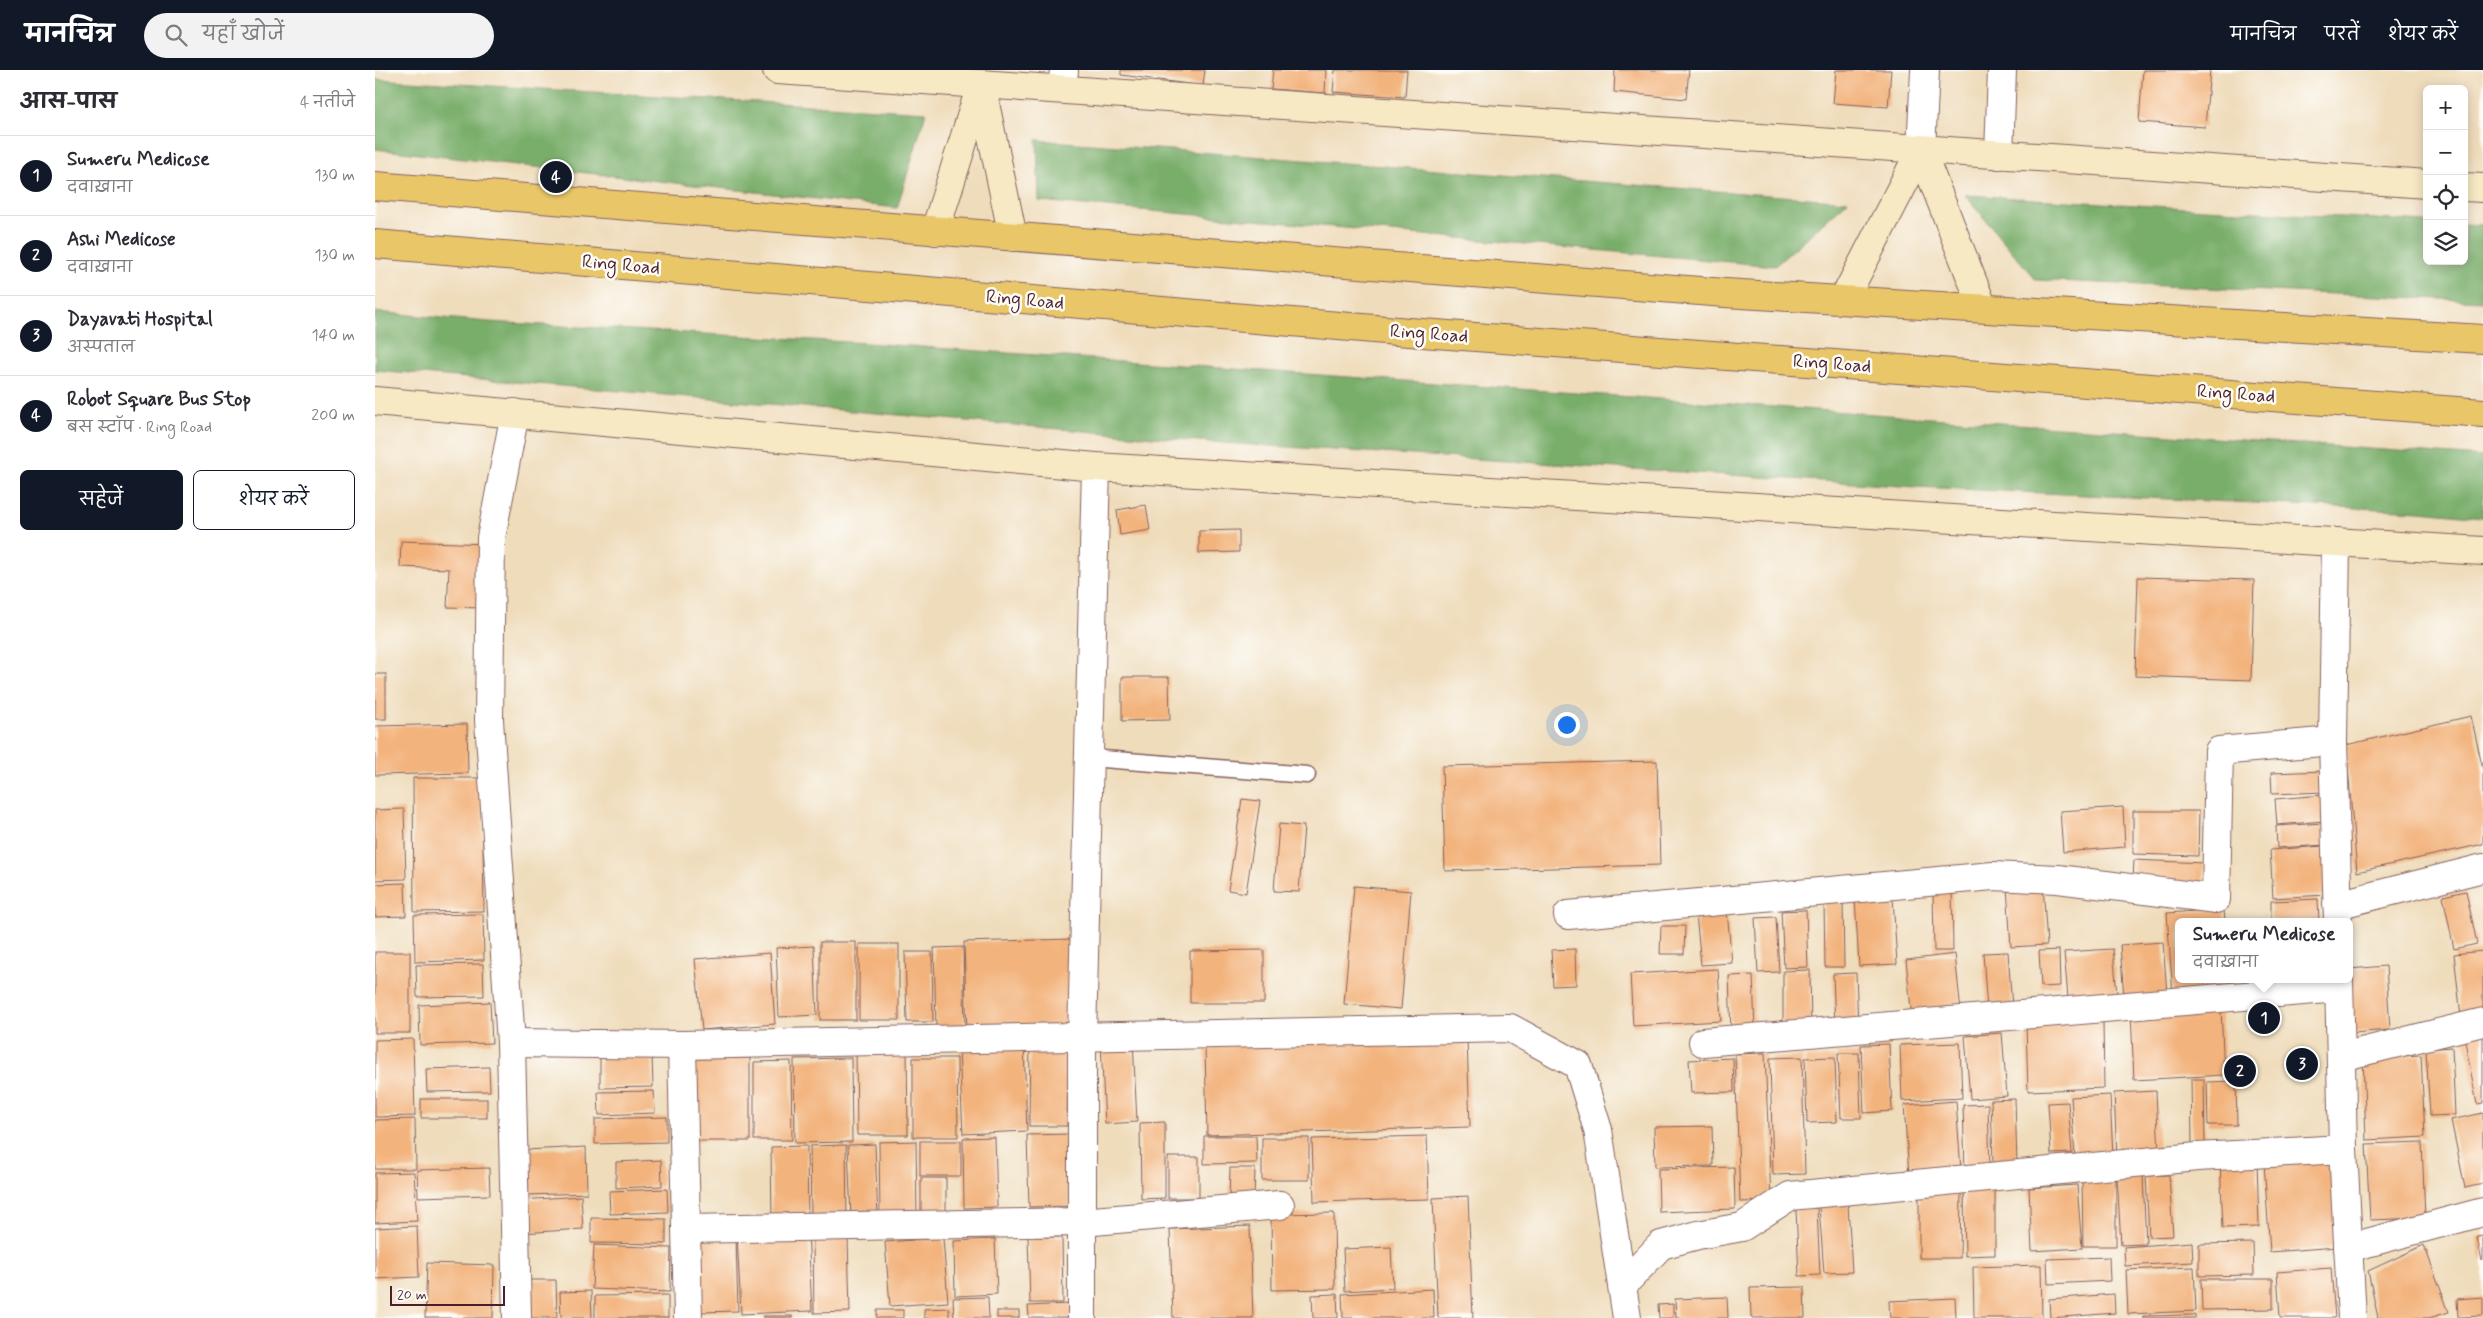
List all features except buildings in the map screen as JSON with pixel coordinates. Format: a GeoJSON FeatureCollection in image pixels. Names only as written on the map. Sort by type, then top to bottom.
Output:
{"type":"FeatureCollection","features":[{"type":"Feature","properties":{"kind":"main road"},"geometry":{"type":"LineString","coordinates":[[375,186],[1725,292],[2483,339]]}},
{"type":"Feature","properties":{"kind":"main road","name":"Ring Road"},"geometry":{"type":"LineString","coordinates":[[375,244],[1409,332],[2483,413]]}},
{"type":"Feature","properties":{"kind":"street"},"geometry":{"type":"LineString","coordinates":[[777,70],[981,84],[1063,80],[1921,150],[2423,184]]}},
{"type":"Feature","properties":{"kind":"street"},"geometry":{"type":"LineString","coordinates":[[1925,70],[1921,150],[1983,308]]}},
{"type":"Feature","properties":{"kind":"street"},"geometry":{"type":"LineString","coordinates":[[1999,155],[2002,70]]}},
{"type":"Feature","properties":{"kind":"street"},"geometry":{"type":"LineString","coordinates":[[935,231],[981,84]]}},
{"type":"Feature","properties":{"kind":"street"},"geometry":{"type":"LineString","coordinates":[[981,84],[1013,237]]}},
{"type":"Feature","properties":{"kind":"street"},"geometry":{"type":"LineString","coordinates":[[1844,299],[1921,150]]}},
{"type":"Feature","properties":{"kind":"street"},"geometry":{"type":"LineString","coordinates":[[2468,187],[2483,188]]}},
{"type":"Feature","properties":{"kind":"street"},"geometry":{"type":"LineString","coordinates":[[375,401],[1096,467],[2483,551]]}},
{"type":"Feature","properties":{"kind":"street"},"geometry":{"type":"LineString","coordinates":[[515,413],[491,538],[489,720],[511,1043],[517,1318]]}},
{"type":"Feature","properties":{"kind":"street"},"geometry":{"type":"LineString","coordinates":[[1082,1318],[1082,1038],[1096,467]]}},
{"type":"Feature","properties":{"kind":"street"},"geometry":{"type":"LineString","coordinates":[[2336,542],[2333,741],[2337,913],[2483,868]]}},
{"type":"Feature","properties":{"kind":"street"},"geometry":{"type":"LineString","coordinates":[[1568,915],[1993,876],[2058,879],[2216,899],[2219,752],[2333,741]]}},
{"type":"Feature","properties":{"kind":"street"},"geometry":{"type":"LineString","coordinates":[[1703,1042],[2339,984],[2343,1149],[2352,1318]]}},
{"type":"Feature","properties":{"kind":"street"},"geometry":{"type":"LineString","coordinates":[[2341,1057],[2483,1022]]}},
{"type":"Feature","properties":{"kind":"street"},"geometry":{"type":"LineString","coordinates":[[511,1043],[682,1045],[1510,1028],[1578,1065],[1598,1130],[1627,1318]]}},
{"type":"Feature","properties":{"kind":"street"},"geometry":{"type":"LineString","coordinates":[[682,1045],[688,1318]]}},
{"type":"Feature","properties":{"kind":"street"},"geometry":{"type":"LineString","coordinates":[[1622,1286],[1661,1245],[1698,1235],[1742,1227],[1790,1196],[2197,1157],[2343,1149]]}},
{"type":"Feature","properties":{"kind":"street"},"geometry":{"type":"LineString","coordinates":[[686,1229],[1082,1222],[1280,1205]]}},
{"type":"Feature","properties":{"kind":"street"},"geometry":{"type":"LineString","coordinates":[[2348,1248],[2483,1212]]}},
{"type":"Feature","properties":{"kind":"lane"},"geometry":{"type":"LineString","coordinates":[[1090,758],[1307,775]]}},
{"type":"Feature","properties":{"kind":"green space"},"geometry":{"type":"Polygon","coordinates":[[[375,79],[926,112],[897,208],[375,149],[375,79]]]}},
{"type":"Feature","properties":{"kind":"green space"},"geometry":{"type":"Polygon","coordinates":[[[1037,140],[1848,201],[1775,266],[1039,201],[1037,140]]]}},
{"type":"Feature","properties":{"kind":"green space"},"geometry":{"type":"Polygon","coordinates":[[[1965,195],[2423,222],[2423,265],[2468,265],[2468,224],[2483,225],[2483,301],[2036,280],[1965,195]]]}},
{"type":"Feature","properties":{"kind":"green space"},"geometry":{"type":"Polygon","coordinates":[[[375,312],[489,322],[866,343],[2483,457],[2483,517],[2420,511],[1917,487],[1223,443],[375,370],[375,312]]]}},
{"type":"Feature","properties":{"kind":"place","name":"Robot Square Bus Stop"},"geometry":{"type":"Point","coordinates":[556,177]}},
{"type":"Feature","properties":{"kind":"place","name":"Sumeru Medicose"},"geometry":{"type":"Point","coordinates":[2264,1018]}},
{"type":"Feature","properties":{"kind":"place","name":"Dayavati Hospital"},"geometry":{"type":"Point","coordinates":[2302,1064]}},
{"type":"Feature","properties":{"kind":"place","name":"Ashi Medicose"},"geometry":{"type":"Point","coordinates":[2240,1071]}}]}
